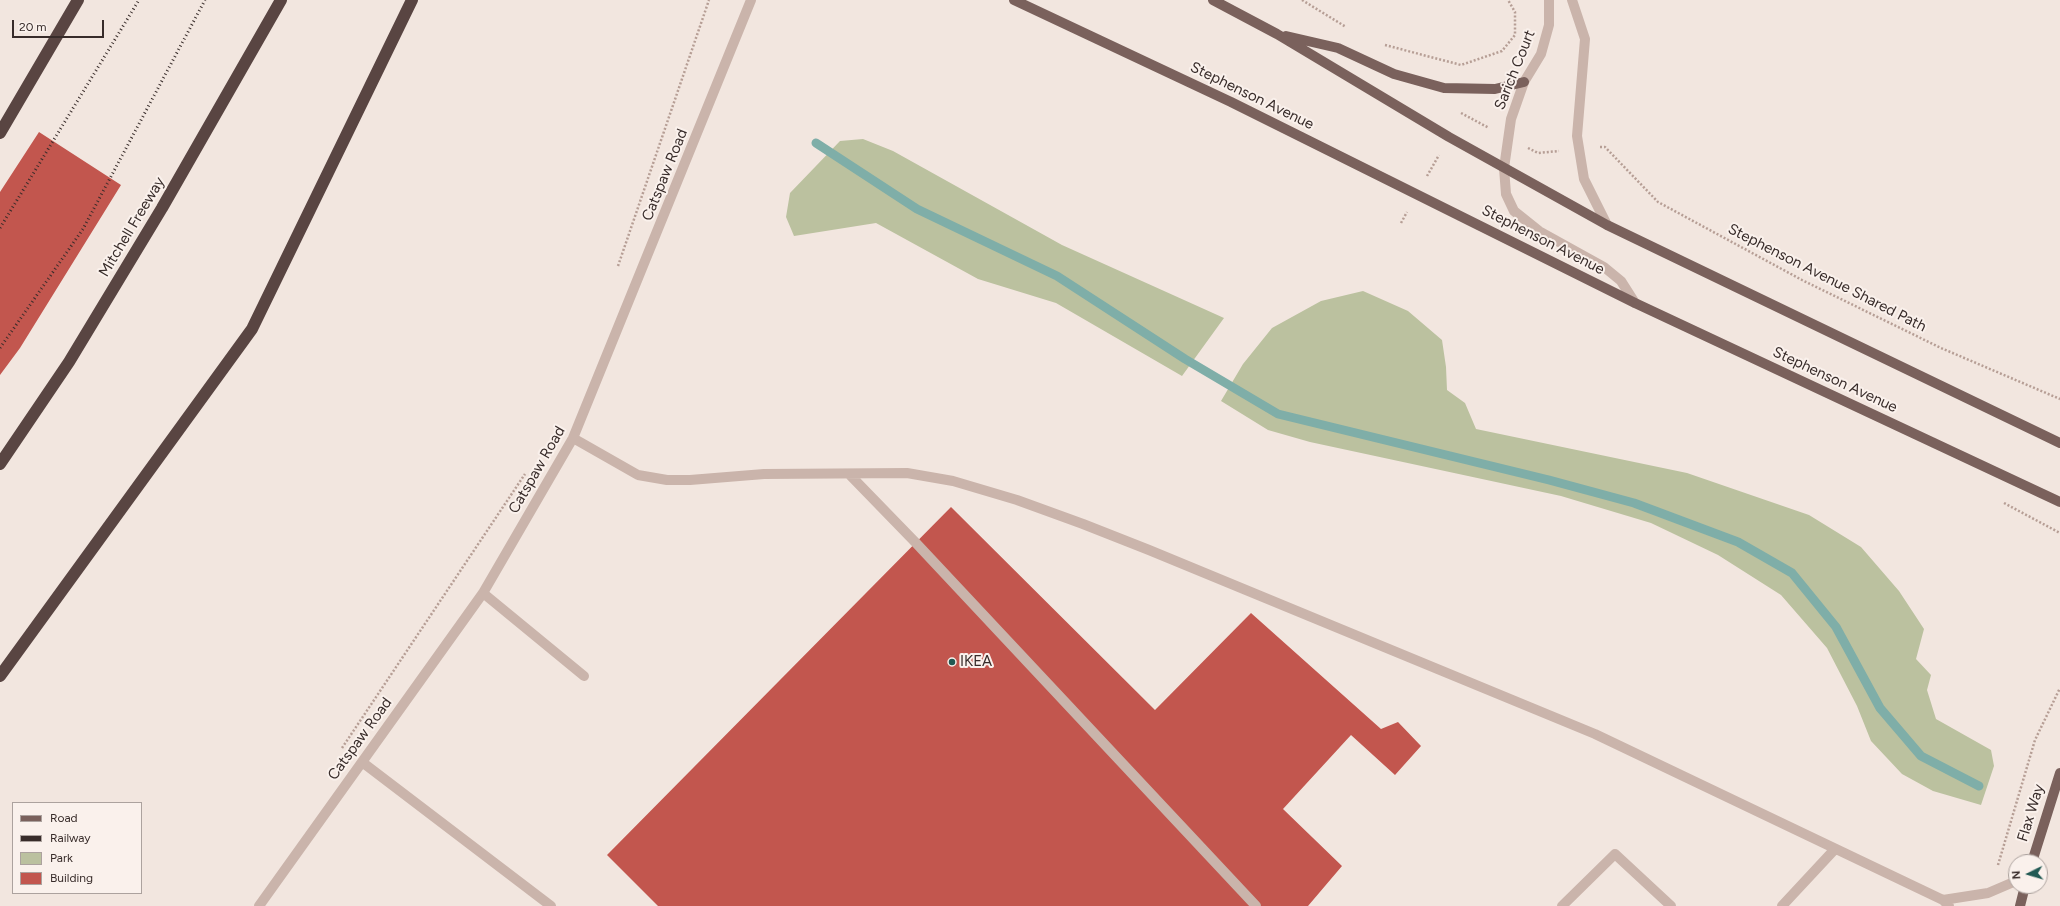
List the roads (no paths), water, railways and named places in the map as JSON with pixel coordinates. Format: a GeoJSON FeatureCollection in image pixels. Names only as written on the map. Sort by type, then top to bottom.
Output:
{"type":"FeatureCollection","features":[{"type":"Feature","properties":{"kind":"highway"},"geometry":{"type":"LineString","coordinates":[[0,133],[78,0]]}},
{"type":"Feature","properties":{"kind":"highway","name":"Mitchell Freeway"},"geometry":{"type":"LineString","coordinates":[[0,464],[77,348],[162,208],[281,0]]}},
{"type":"Feature","properties":{"kind":"highway"},"geometry":{"type":"LineString","coordinates":[[0,676],[252,329],[412,0]]}},
{"type":"Feature","properties":{"kind":"highway"},"geometry":{"type":"LineString","coordinates":[[406,15],[416,0]]}},
{"type":"Feature","properties":{"kind":"main road","name":"Stephenson Avenue"},"geometry":{"type":"LineString","coordinates":[[1014,0],[1238,105],[1635,303],[2060,502]]}},
{"type":"Feature","properties":{"kind":"main road"},"geometry":{"type":"LineString","coordinates":[[1213,0],[1276,34],[1504,168],[1607,225],[2060,443]]}},
{"type":"Feature","properties":{"kind":"main road"},"geometry":{"type":"LineString","coordinates":[[1276,34],[1338,48],[1394,74],[1444,88],[1495,89],[1524,82]]}},
{"type":"Feature","properties":{"kind":"main road","name":"Flax Way"},"geometry":{"type":"LineString","coordinates":[[2035,854],[2060,773]]}},
{"type":"Feature","properties":{"kind":"main road"},"geometry":{"type":"LineString","coordinates":[[2020,906],[2023,894]]}},
{"type":"Feature","properties":{"kind":"street","name":"Catspaw Road"},"geometry":{"type":"LineString","coordinates":[[259,906],[483,593],[573,438],[751,0]]}},
{"type":"Feature","properties":{"kind":"street","name":"Sarich Court"},"geometry":{"type":"LineString","coordinates":[[1549,0],[1549,25],[1540,54],[1524,82],[1512,119],[1504,168],[1506,194],[1514,211],[1539,231],[1604,267],[1621,281],[1635,303]]}},
{"type":"Feature","properties":{"kind":"street"},"geometry":{"type":"LineString","coordinates":[[1572,0],[1585,39],[1577,136],[1584,179],[1607,225]]}},
{"type":"Feature","properties":{"kind":"street"},"geometry":{"type":"LineString","coordinates":[[573,438],[638,475],[667,480],[690,480],[764,474],[906,473],[953,481],[1017,500],[1083,524],[1399,652],[1595,734],[1946,903],[1988,893],[2008,884]]}},
{"type":"Feature","properties":{"kind":"street"},"geometry":{"type":"LineString","coordinates":[[849,474],[916,543],[1256,906]]}},
{"type":"Feature","properties":{"kind":"street"},"geometry":{"type":"LineString","coordinates":[[483,593],[584,676]]}},
{"type":"Feature","properties":{"kind":"street"},"geometry":{"type":"LineString","coordinates":[[362,762],[551,906]]}},
{"type":"Feature","properties":{"kind":"street"},"geometry":{"type":"LineString","coordinates":[[1782,906],[1835,849]]}},
{"type":"Feature","properties":{"kind":"street"},"geometry":{"type":"LineString","coordinates":[[1562,906],[1615,854],[1671,906]]}},
{"type":"Feature","properties":{"kind":"waterway"},"geometry":{"type":"LineString","coordinates":[[816,143],[917,209],[1057,276],[1185,359],[1278,414],[1549,480],[1634,503],[1738,542],[1792,573],[1836,627],[1880,708],[1921,756],[1979,786]]}},
{"type":"Feature","properties":{"kind":"railway"},"geometry":{"type":"LineString","coordinates":[[0,228],[139,0]]}},
{"type":"Feature","properties":{"kind":"railway"},"geometry":{"type":"LineString","coordinates":[[0,348],[83,229],[205,0]]}},
{"type":"Feature","properties":{"kind":"place","name":"IKEA"},"geometry":{"type":"Point","coordinates":[952,662]}}]}
